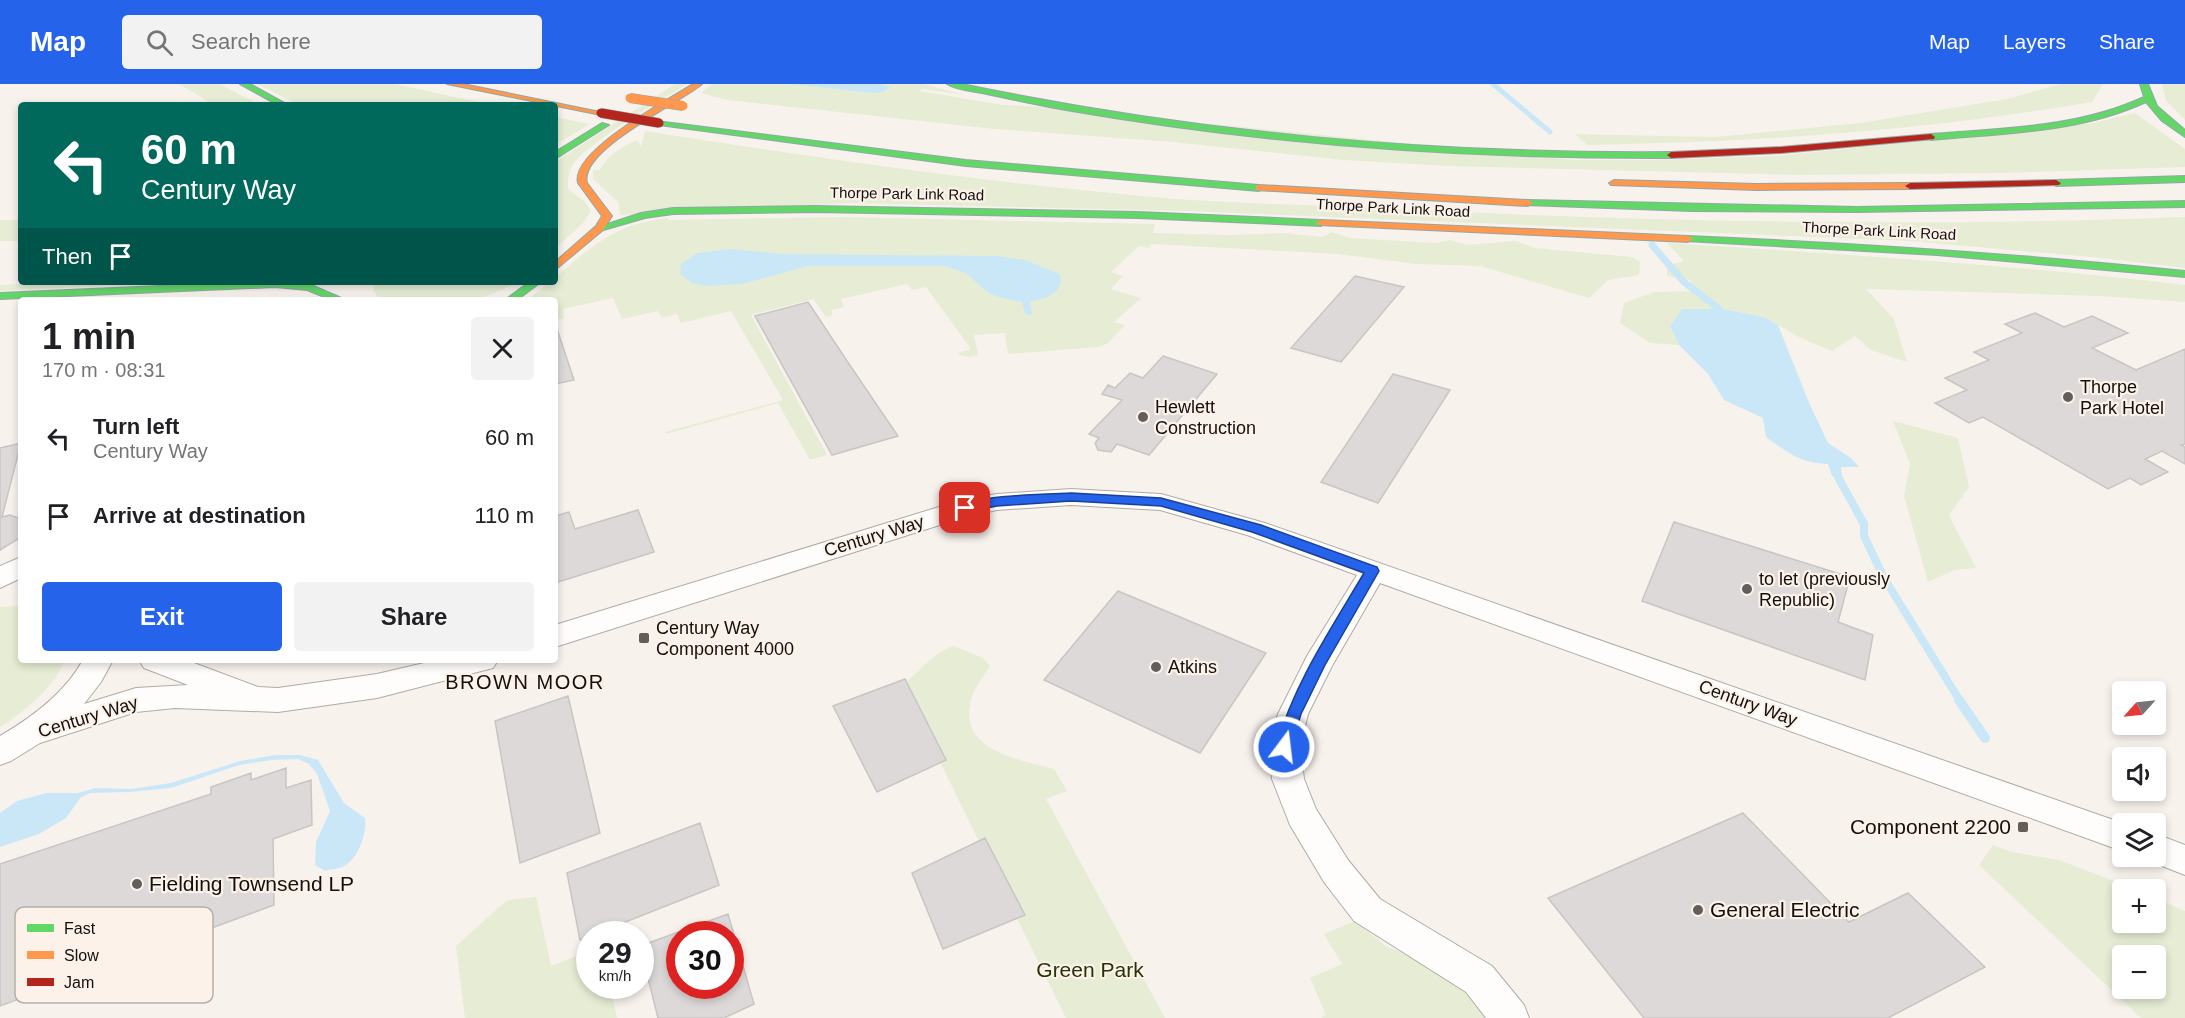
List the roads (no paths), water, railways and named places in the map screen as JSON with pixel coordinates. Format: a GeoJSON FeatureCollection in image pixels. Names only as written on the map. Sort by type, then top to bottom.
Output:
{"type":"FeatureCollection","features":[{"type":"Feature","properties":{"kind":"highway"},"geometry":{"type":"LineString","coordinates":[[244,84],[278,102]]}},
{"type":"Feature","properties":{"kind":"highway"},"geometry":{"type":"LineString","coordinates":[[451,84],[544,102]]}},
{"type":"Feature","properties":{"kind":"highway"},"geometry":{"type":"LineString","coordinates":[[558,264],[600,228],[607,216],[602,202],[581,181],[579,173],[582,167],[602,147],[698,84]]}},
{"type":"Feature","properties":{"kind":"highway"},"geometry":{"type":"LineString","coordinates":[[951,84],[998,96],[1089,111],[1255,134],[1360,145],[1526,154],[1667,155],[1795,150],[2080,119],[2129,109],[2147,98]]}},
{"type":"Feature","properties":{"kind":"highway"},"geometry":{"type":"LineString","coordinates":[[2144,84],[2147,98],[2163,117],[2185,134]]}},
{"type":"Feature","properties":{"kind":"highway"},"geometry":{"type":"LineString","coordinates":[[558,154],[660,90]]}},
{"type":"Feature","properties":{"kind":"highway"},"geometry":{"type":"LineString","coordinates":[[620,96],[689,107]]}},
{"type":"Feature","properties":{"kind":"highway"},"geometry":{"type":"LineString","coordinates":[[558,105],[659,123],[865,151],[1009,167],[1173,182],[1408,198],[1669,208],[1841,211],[2050,209],[2185,204]]}},
{"type":"Feature","properties":{"kind":"highway"},"geometry":{"type":"LineString","coordinates":[[1596,183],[1840,188],[2019,186],[2185,179]]}},
{"type":"Feature","properties":{"kind":"highway","name":"Thorpe Park Link Road"},"geometry":{"type":"LineString","coordinates":[[600,228],[644,215],[673,211],[816,209],[1138,214],[1878,247],[2077,262],[2185,274]]}},
{"type":"Feature","properties":{"kind":"highway"},"geometry":{"type":"LineString","coordinates":[[0,296],[252,285]]}},
{"type":"Feature","properties":{"kind":"highway"},"geometry":{"type":"LineString","coordinates":[[286,285],[309,287],[345,297]]}},
{"type":"Feature","properties":{"kind":"highway"},"geometry":{"type":"LineString","coordinates":[[514,297],[532,285]]}},
{"type":"Feature","properties":{"kind":"street","name":"Century Way"},"geometry":{"type":"LineString","coordinates":[[558,635],[965,508],[1034,498],[1071,497],[1161,502],[1256,529],[2112,833]]}},
{"type":"Feature","properties":{"kind":"street"},"geometry":{"type":"LineString","coordinates":[[0,578],[18,568]]}},
{"type":"Feature","properties":{"kind":"street"},"geometry":{"type":"LineString","coordinates":[[1372,571],[1318,664],[1293,714],[1284,747],[1288,779],[1302,815],[1336,871],[1367,910],[1479,979],[1510,1018]]}},
{"type":"Feature","properties":{"kind":"street"},"geometry":{"type":"LineString","coordinates":[[0,589],[18,586]]}},
{"type":"Feature","properties":{"kind":"street"},"geometry":{"type":"LineString","coordinates":[[13,744],[56,712],[79,689],[96,663]]}},
{"type":"Feature","properties":{"kind":"street","name":"Century Way"},"geometry":{"type":"LineString","coordinates":[[163,663],[234,688],[258,700]]}},
{"type":"Feature","properties":{"kind":"street","name":"Century Way"},"geometry":{"type":"LineString","coordinates":[[13,744],[136,700],[175,696],[278,700],[377,686],[471,663]]}},
{"type":"Feature","properties":{"kind":"street"},"geometry":{"type":"LineString","coordinates":[[2166,853],[2185,860]]}},
{"type":"Feature","properties":{"kind":"water"},"geometry":{"type":"Polygon","coordinates":[[[791,84],[880,84],[890,87],[884,92],[874,93],[791,84]]]}},
{"type":"Feature","properties":{"kind":"water"},"geometry":{"type":"Polygon","coordinates":[[[731,249],[781,254],[998,256],[1025,260],[1060,274],[1061,281],[1052,294],[1030,302],[1032,315],[1025,314],[1022,302],[987,292],[966,273],[945,266],[808,266],[742,284],[706,286],[692,283],[680,274],[681,264],[697,253],[731,249]]]}},
{"type":"Feature","properties":{"kind":"water"},"geometry":{"type":"Polygon","coordinates":[[[1682,309],[1723,309],[1764,317],[1778,325],[1828,443],[1851,458],[1859,467],[1841,467],[1842,477],[1832,476],[1828,464],[1802,459],[1766,437],[1763,418],[1724,400],[1708,374],[1679,345],[1670,326],[1682,309]]]}},
{"type":"Feature","properties":{"kind":"water"},"geometry":{"type":"Polygon","coordinates":[[[276,755],[300,755],[318,760],[344,803],[365,818],[365,831],[361,845],[354,857],[344,866],[325,871],[315,865],[316,842],[330,811],[317,774],[309,764],[298,759],[239,765],[171,788],[91,793],[81,797],[66,818],[39,834],[0,847],[0,813],[17,801],[46,793],[78,793],[95,788],[131,789],[171,783],[240,761],[276,755]]]}},
{"type":"Feature","properties":{"kind":"waterway"},"geometry":{"type":"LineString","coordinates":[[1493,84],[1550,132]]}},
{"type":"Feature","properties":{"kind":"waterway"},"geometry":{"type":"LineString","coordinates":[[1652,245],[1684,282],[1719,309]]}},
{"type":"Feature","properties":{"kind":"waterway"},"geometry":{"type":"LineString","coordinates":[[1836,468],[1838,477],[1864,524],[1864,536],[1884,578],[1960,701]]}},
{"type":"Feature","properties":{"kind":"waterway"},"geometry":{"type":"LineString","coordinates":[[1959,700],[1985,738]]}},
{"type":"Feature","properties":{"kind":"place","name":"Thorpe Park Hotel"},"geometry":{"type":"Point","coordinates":[2068,397]}},
{"type":"Feature","properties":{"kind":"place","name":"Hewlett Construction"},"geometry":{"type":"Point","coordinates":[1143,417]}},
{"type":"Feature","properties":{"kind":"place","name":"to let (previously Republic)"},"geometry":{"type":"Point","coordinates":[1747,589]}},
{"type":"Feature","properties":{"kind":"place","name":"Century Way Component 4000"},"geometry":{"type":"Point","coordinates":[644,638]}},
{"type":"Feature","properties":{"kind":"place","name":"Atkins"},"geometry":{"type":"Point","coordinates":[1156,667]}},
{"type":"Feature","properties":{"kind":"place","name":"Component 2200"},"geometry":{"type":"Point","coordinates":[2023,827]}},
{"type":"Feature","properties":{"kind":"place","name":"Fielding Townsend LP"},"geometry":{"type":"Point","coordinates":[137,884]}},
{"type":"Feature","properties":{"kind":"place","name":"General Electric"},"geometry":{"type":"Point","coordinates":[1698,910]}},
{"type":"Feature","properties":{"kind":"district","name":"BROWN MOOR"},"geometry":{"type":"Point","coordinates":[525,682]}},
{"type":"Feature","properties":{"kind":"park label","name":"Green Park"},"geometry":{"type":"Point","coordinates":[1090,970]}}]}
